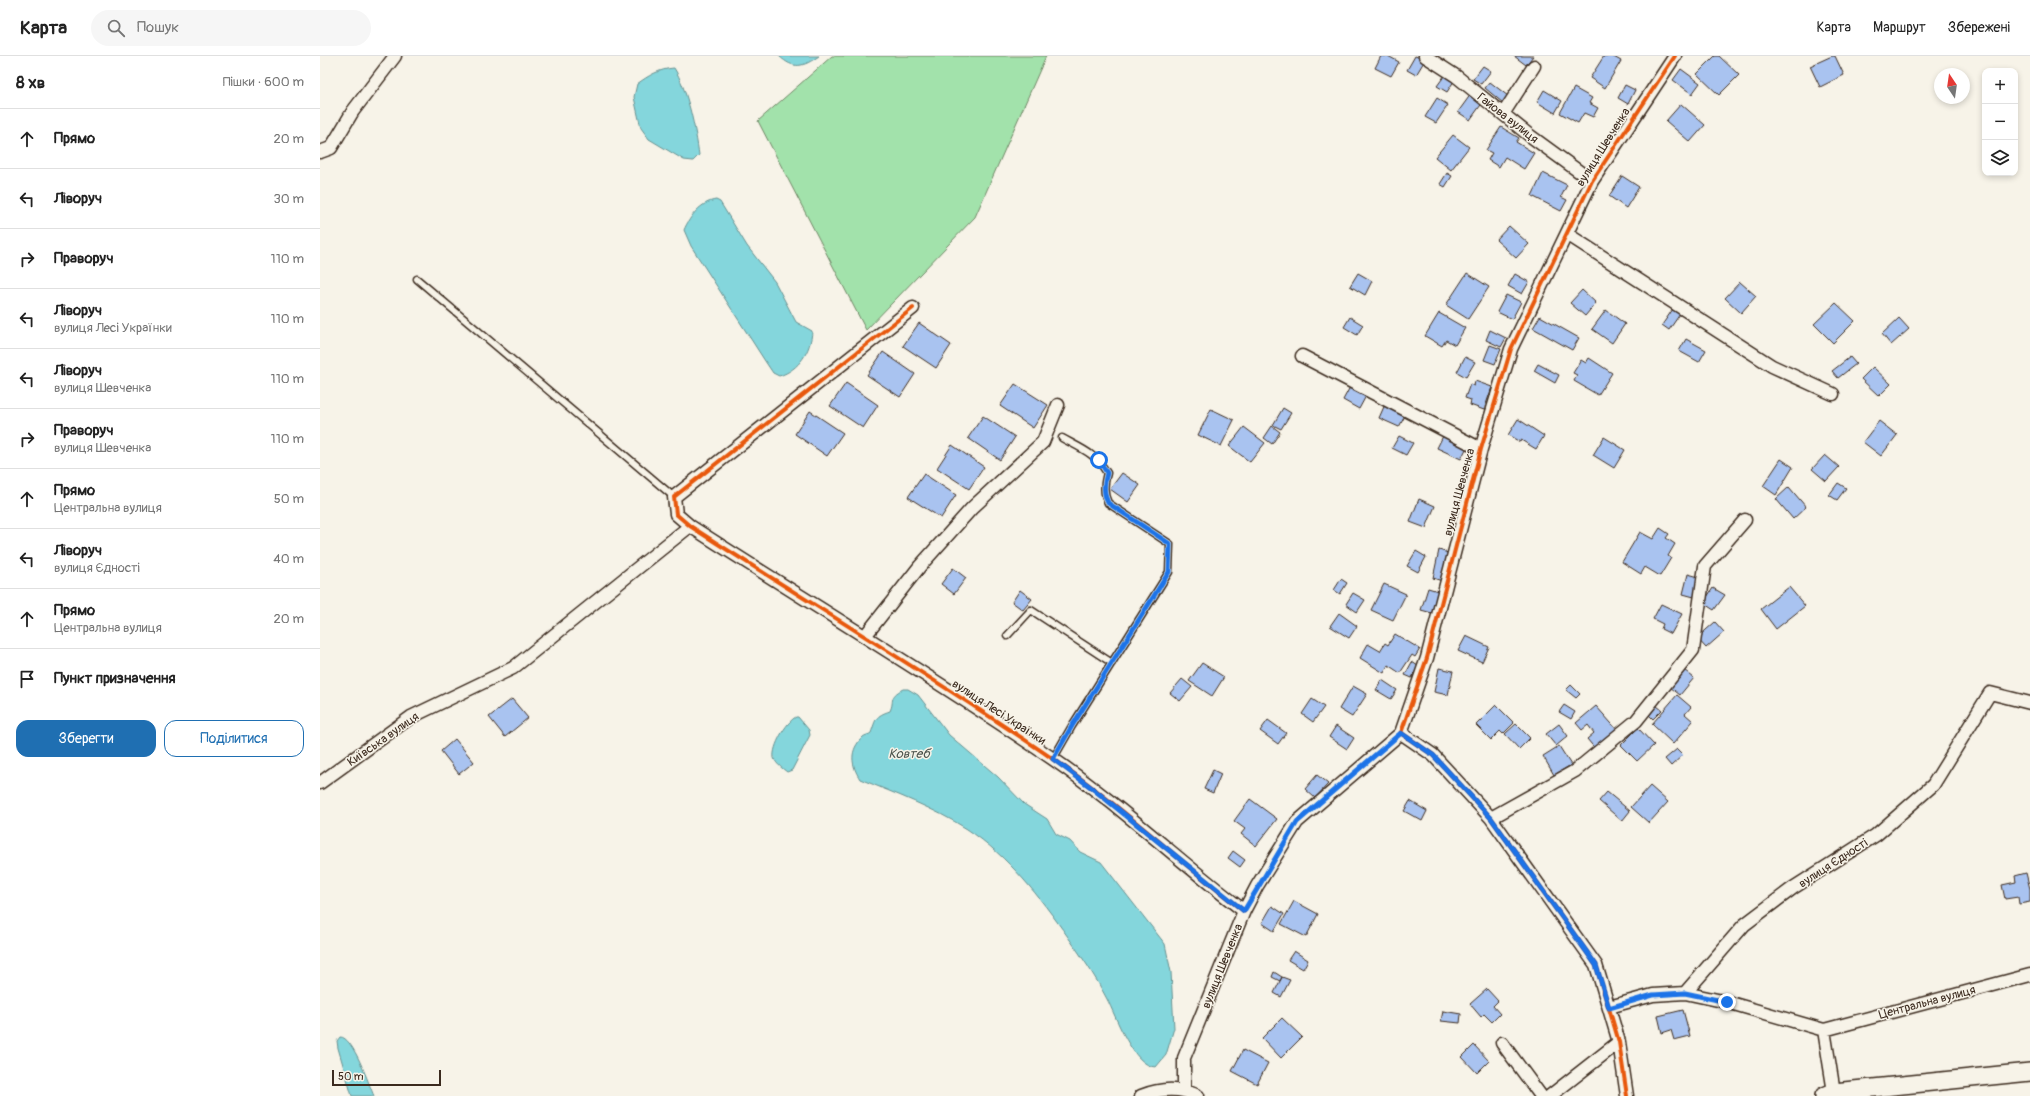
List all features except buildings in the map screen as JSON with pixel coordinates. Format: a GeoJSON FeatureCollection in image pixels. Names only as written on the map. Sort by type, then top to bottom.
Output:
{"type":"FeatureCollection","features":[{"type":"Feature","properties":{"kind":"street"},"geometry":{"type":"LineString","coordinates":[[320,152],[331,148],[353,110],[395,56]]}},
{"type":"Feature","properties":{"kind":"street","name":"Гайова вулиця"},"geometry":{"type":"LineString","coordinates":[[1425,56],[1456,76],[1503,114],[1592,180]]}},
{"type":"Feature","properties":{"kind":"street","name":"вулиця Шевченка"},"geometry":{"type":"LineString","coordinates":[[1184,1090],[1184,1058],[1244,911],[1297,822],[1401,733],[1427,658],[1481,448],[1510,348],[1567,234],[1592,180],[1675,56]]}},
{"type":"Feature","properties":{"kind":"street"},"geometry":{"type":"LineString","coordinates":[[1503,114],[1534,66]]}},
{"type":"Feature","properties":{"kind":"street"},"geometry":{"type":"LineString","coordinates":[[1567,234],[1772,366],[1833,394]]}},
{"type":"Feature","properties":{"kind":"street"},"geometry":{"type":"LineString","coordinates":[[674,498],[913,308]]}},
{"type":"Feature","properties":{"kind":"street"},"geometry":{"type":"LineString","coordinates":[[1302,356],[1481,448]]}},
{"type":"Feature","properties":{"kind":"street"},"geometry":{"type":"LineString","coordinates":[[865,636],[920,566],[972,508],[1043,442],[1058,405]]}},
{"type":"Feature","properties":{"kind":"street","name":"вулиця Лесі Українки"},"geometry":{"type":"LineString","coordinates":[[674,498],[676,514],[690,526],[808,602],[865,636],[1053,759],[1092,788],[1244,911]]}},
{"type":"Feature","properties":{"kind":"street"},"geometry":{"type":"LineString","coordinates":[[1491,818],[1575,771],[1636,722],[1693,650],[1705,566],[1745,520]]}},
{"type":"Feature","properties":{"kind":"street","name":"Київська вулиця"},"geometry":{"type":"LineString","coordinates":[[320,783],[412,717],[513,668],[690,526]]}},
{"type":"Feature","properties":{"kind":"street","name":"вулиця Єдності"},"geometry":{"type":"LineString","coordinates":[[1685,993],[1744,925],[1793,888],[1876,835],[1933,785],[1990,693],[2030,703]]}},
{"type":"Feature","properties":{"kind":"street"},"geometry":{"type":"LineString","coordinates":[[1401,733],[1433,755],[1491,818],[1596,965],[1619,1042],[1627,1096]]}},
{"type":"Feature","properties":{"kind":"street","name":"Центральна вулиця"},"geometry":{"type":"LineString","coordinates":[[1824,1030],[2030,975]]}},
{"type":"Feature","properties":{"kind":"street"},"geometry":{"type":"LineString","coordinates":[[1609,1008],[1653,995],[1685,993],[1727,1002],[1824,1030],[1829,1094],[1886,1092],[2030,1072]]}},
{"type":"Feature","properties":{"kind":"street"},"geometry":{"type":"LineString","coordinates":[[1550,1096],[1619,1042]]}},
{"type":"Feature","properties":{"kind":"street"},"geometry":{"type":"LineString","coordinates":[[1502,1043],[1542,1096]]}},
{"type":"Feature","properties":{"kind":"street"},"geometry":{"type":"LineString","coordinates":[[1141,1096],[1151,1092],[1169,1089],[1184,1090],[1198,1096]]}},
{"type":"Feature","properties":{"kind":"lane"},"geometry":{"type":"LineString","coordinates":[[417,279],[674,498]]}},
{"type":"Feature","properties":{"kind":"lane"},"geometry":{"type":"LineString","coordinates":[[1053,759],[1169,572],[1170,544],[1108,503],[1105,496],[1104,483],[1107,473],[1099,460],[1090,453],[1062,438]]}},
{"type":"Feature","properties":{"kind":"lane"},"geometry":{"type":"LineString","coordinates":[[1007,636],[1031,610],[1112,663]]}},
{"type":"Feature","properties":{"kind":"green space"},"geometry":{"type":"Polygon","coordinates":[[[832,56],[1046,56],[975,217],[866,330],[758,121],[832,56]]]}},
{"type":"Feature","properties":{"kind":"water"},"geometry":{"type":"Polygon","coordinates":[[[779,56],[819,56],[803,65],[794,65],[779,56]]]}},
{"type":"Feature","properties":{"kind":"water"},"geometry":{"type":"Polygon","coordinates":[[[674,68],[679,76],[687,98],[696,134],[699,155],[693,161],[684,160],[649,139],[641,128],[634,97],[637,84],[645,78],[654,73],[674,68]]]}},
{"type":"Feature","properties":{"kind":"water"},"geometry":{"type":"Polygon","coordinates":[[[716,200],[720,202],[747,246],[775,282],[796,322],[812,331],[809,346],[803,359],[792,369],[779,376],[773,373],[765,361],[691,246],[684,230],[689,220],[697,210],[711,201],[716,200]]]}},
{"type":"Feature","properties":{"kind":"water","name":"Ковтеб"},"geometry":{"type":"Polygon","coordinates":[[[903,689],[908,689],[918,695],[949,735],[998,777],[1024,804],[1047,819],[1056,834],[1070,841],[1080,852],[1101,862],[1165,944],[1171,972],[1174,1028],[1166,1055],[1156,1067],[1148,1065],[1140,1059],[1133,1050],[1120,1028],[1094,975],[1046,907],[1010,865],[982,840],[954,821],[915,802],[860,779],[853,763],[855,747],[863,737],[871,733],[875,721],[879,716],[890,711],[895,694],[903,689]]]}},
{"type":"Feature","properties":{"kind":"water"},"geometry":{"type":"Polygon","coordinates":[[[798,717],[809,730],[810,735],[792,770],[787,772],[776,762],[774,753],[780,735],[788,724],[798,717]]]}},
{"type":"Feature","properties":{"kind":"water"},"geometry":{"type":"Polygon","coordinates":[[[340,1037],[345,1039],[350,1044],[355,1052],[374,1096],[352,1096],[338,1048],[337,1041],[340,1037]]]}},
{"type":"Feature","properties":{"kind":"cycle path"},"geometry":{"type":"LineString","coordinates":[[1627,1096],[1619,1042],[1596,965],[1491,818],[1433,755],[1401,733],[1427,658],[1481,449],[1511,349],[1592,181],[1675,56]]}},
{"type":"Feature","properties":{"kind":"cycle path"},"geometry":{"type":"LineString","coordinates":[[913,308],[674,497],[676,514],[690,526],[918,670],[1053,759],[1126,814],[1244,911]]}},
{"type":"Feature","properties":{"kind":"route"},"geometry":{"type":"LineString","coordinates":[[1099,460],[1107,473],[1104,483],[1105,496],[1108,503],[1170,544],[1169,572],[1072,726],[1053,759],[1092,788],[1244,911],[1297,822],[1401,733],[1433,755],[1491,818],[1596,965],[1609,1008],[1653,995],[1685,993],[1727,1002]]}}]}
